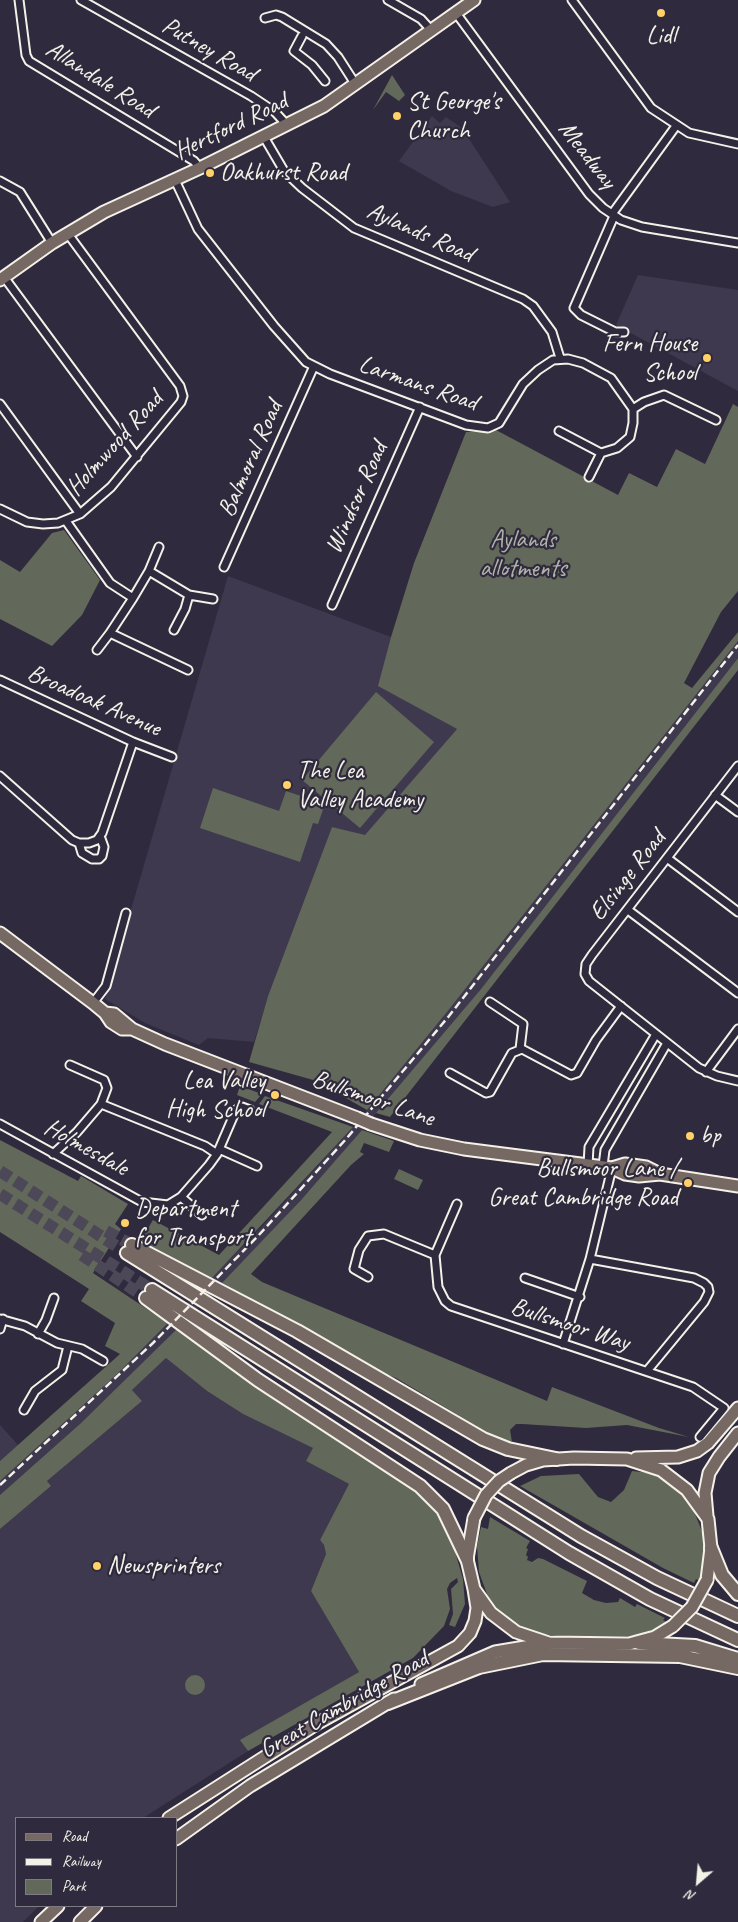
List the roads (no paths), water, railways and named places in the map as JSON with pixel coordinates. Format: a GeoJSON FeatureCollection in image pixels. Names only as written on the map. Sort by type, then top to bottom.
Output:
{"type":"FeatureCollection","features":[{"type":"Feature","properties":{"kind":"highway"},"geometry":{"type":"LineString","coordinates":[[556,1458],[503,1448],[483,1439],[297,1331],[130,1249],[580,1536],[657,1578],[738,1616]]}},
{"type":"Feature","properties":{"kind":"highway"},"geometry":{"type":"LineString","coordinates":[[467,1559],[443,1508],[420,1486],[258,1380],[149,1294],[569,1554],[650,1599],[738,1640]]}},
{"type":"Feature","properties":{"kind":"highway"},"geometry":{"type":"LineString","coordinates":[[712,1548],[722,1575],[738,1594]]}},
{"type":"Feature","properties":{"kind":"highway"},"geometry":{"type":"LineString","coordinates":[[639,1643],[695,1646],[738,1659]]}},
{"type":"Feature","properties":{"kind":"highway"},"geometry":{"type":"LineString","coordinates":[[388,1703],[479,1667],[543,1654],[680,1656],[738,1668]]}},
{"type":"Feature","properties":{"kind":"main road","name":"Hertford Road"},"geometry":{"type":"LineString","coordinates":[[2,279],[52,244],[104,212],[175,180],[319,109],[356,85],[474,0]]}},
{"type":"Feature","properties":{"kind":"main road","name":"Bullsmoor Lane"},"geometry":{"type":"LineString","coordinates":[[2,939],[94,1003],[105,1013],[121,1018],[132,1029],[206,1061],[371,1124],[442,1145],[607,1167],[625,1174],[644,1176],[660,1174],[738,1186]]}},
{"type":"Feature","properties":{"kind":"main road"},"geometry":{"type":"LineString","coordinates":[[738,1408],[708,1443],[691,1454],[678,1457],[627,1459],[556,1458],[534,1462],[511,1473],[491,1489],[479,1506],[474,1518],[467,1559],[474,1589],[488,1609],[505,1625],[523,1636],[549,1643],[639,1643],[672,1626],[692,1607],[707,1580],[712,1548],[705,1493],[708,1478],[714,1463],[738,1433]]}},
{"type":"Feature","properties":{"kind":"main road"},"geometry":{"type":"LineString","coordinates":[[627,1459],[651,1466],[670,1476],[687,1490],[708,1518]]}},
{"type":"Feature","properties":{"kind":"main road","name":"Great Cambridge Road"},"geometry":{"type":"LineString","coordinates":[[170,1817],[318,1723],[458,1646],[470,1633],[475,1622],[474,1589]]}},
{"type":"Feature","properties":{"kind":"main road","name":"Great Cambridge Road"},"geometry":{"type":"LineString","coordinates":[[178,1838],[250,1786],[409,1690],[482,1656],[508,1648],[549,1643]]}},
{"type":"Feature","properties":{"kind":"main road"},"geometry":{"type":"LineString","coordinates":[[41,1922],[57,1907]]}},
{"type":"Feature","properties":{"kind":"main road"},"geometry":{"type":"LineString","coordinates":[[80,1922],[95,1907]]}},
{"type":"Feature","properties":{"kind":"street","name":"Allandale Road"},"geometry":{"type":"LineString","coordinates":[[19,0],[26,55],[29,61],[194,161],[200,168]]}},
{"type":"Feature","properties":{"kind":"street","name":"Putney Road"},"geometry":{"type":"LineString","coordinates":[[81,0],[251,96],[275,112],[287,125]]}},
{"type":"Feature","properties":{"kind":"street"},"geometry":{"type":"LineString","coordinates":[[388,0],[421,19],[431,30]]}},
{"type":"Feature","properties":{"kind":"street"},"geometry":{"type":"LineString","coordinates":[[572,0],[651,108],[689,133],[738,144]]}},
{"type":"Feature","properties":{"kind":"street","name":"Meadway"},"geometry":{"type":"LineString","coordinates":[[456,12],[589,194],[614,215],[642,227],[738,243]]}},
{"type":"Feature","properties":{"kind":"street"},"geometry":{"type":"LineString","coordinates":[[265,18],[276,15],[282,17],[326,44],[338,56],[356,85]]}},
{"type":"Feature","properties":{"kind":"street"},"geometry":{"type":"LineString","coordinates":[[302,36],[294,51],[312,65],[325,81]]}},
{"type":"Feature","properties":{"kind":"street"},"geometry":{"type":"LineString","coordinates":[[624,332],[614,332],[581,315],[574,308],[614,215],[676,126]]}},
{"type":"Feature","properties":{"kind":"street","name":"Aylands Road"},"geometry":{"type":"LineString","coordinates":[[264,137],[284,171],[302,188],[354,228],[523,300],[533,306],[552,332],[560,358]]}},
{"type":"Feature","properties":{"kind":"street","name":"Larmans Road"},"geometry":{"type":"LineString","coordinates":[[175,180],[198,229],[274,326],[306,362],[314,366],[466,425],[488,428],[499,423],[523,384],[538,370],[560,358]]}},
{"type":"Feature","properties":{"kind":"street"},"geometry":{"type":"LineString","coordinates":[[0,181],[20,192],[52,244]]}},
{"type":"Feature","properties":{"kind":"street","name":"Holmwood Road"},"geometry":{"type":"LineString","coordinates":[[0,509],[27,522],[43,524],[66,521],[80,514],[95,503],[137,457],[181,402],[183,396],[180,386],[68,234]]}},
{"type":"Feature","properties":{"kind":"street"},"geometry":{"type":"LineString","coordinates":[[2,279],[137,457]]}},
{"type":"Feature","properties":{"kind":"street"},"geometry":{"type":"LineString","coordinates":[[559,431],[601,453],[617,448],[630,437],[633,423],[632,409],[623,392],[611,378],[583,363],[560,358]]}},
{"type":"Feature","properties":{"kind":"street","name":"Balmoral Road"},"geometry":{"type":"LineString","coordinates":[[224,567],[314,366]]}},
{"type":"Feature","properties":{"kind":"street"},"geometry":{"type":"LineString","coordinates":[[632,409],[644,402],[664,395],[716,420]]}},
{"type":"Feature","properties":{"kind":"street"},"geometry":{"type":"LineString","coordinates":[[0,404],[80,514]]}},
{"type":"Feature","properties":{"kind":"street","name":"Windsor Road"},"geometry":{"type":"LineString","coordinates":[[332,605],[420,407]]}},
{"type":"Feature","properties":{"kind":"street"},"geometry":{"type":"LineString","coordinates":[[589,477],[601,453]]}},
{"type":"Feature","properties":{"kind":"street"},"geometry":{"type":"LineString","coordinates":[[66,521],[110,583],[133,598]]}},
{"type":"Feature","properties":{"kind":"street"},"geometry":{"type":"LineString","coordinates":[[97,650],[133,598],[149,571],[159,546]]}},
{"type":"Feature","properties":{"kind":"street"},"geometry":{"type":"LineString","coordinates":[[149,571],[189,595],[213,599]]}},
{"type":"Feature","properties":{"kind":"street"},"geometry":{"type":"LineString","coordinates":[[174,630],[185,609],[189,595]]}},
{"type":"Feature","properties":{"kind":"street"},"geometry":{"type":"LineString","coordinates":[[110,633],[188,670]]}},
{"type":"Feature","properties":{"kind":"street","name":"Broadoak Avenue"},"geometry":{"type":"LineString","coordinates":[[0,680],[133,742],[172,757]]}},
{"type":"Feature","properties":{"kind":"street"},"geometry":{"type":"LineString","coordinates":[[79,843],[93,842],[100,836],[133,742]]}},
{"type":"Feature","properties":{"kind":"street","name":"Elsinge Road"},"geometry":{"type":"LineString","coordinates":[[621,1006],[589,981],[585,974],[586,964],[738,766]]}},
{"type":"Feature","properties":{"kind":"street"},"geometry":{"type":"LineString","coordinates":[[0,776],[79,843],[82,853],[92,859],[99,859],[102,856],[104,847],[100,836]]}},
{"type":"Feature","properties":{"kind":"street"},"geometry":{"type":"LineString","coordinates":[[715,795],[738,812]]}},
{"type":"Feature","properties":{"kind":"street"},"geometry":{"type":"LineString","coordinates":[[667,858],[738,912]]}},
{"type":"Feature","properties":{"kind":"street"},"geometry":{"type":"LineString","coordinates":[[628,910],[738,993]]}},
{"type":"Feature","properties":{"kind":"street"},"geometry":{"type":"LineString","coordinates":[[94,1003],[106,986],[126,913]]}},
{"type":"Feature","properties":{"kind":"street"},"geometry":{"type":"LineString","coordinates":[[490,1002],[523,1024],[520,1049]]}},
{"type":"Feature","properties":{"kind":"street"},"geometry":{"type":"LineString","coordinates":[[520,1049],[571,1075],[577,1074],[596,1040],[621,1006],[706,1072],[738,1081]]}},
{"type":"Feature","properties":{"kind":"street"},"geometry":{"type":"LineString","coordinates":[[706,1072],[738,1029]]}},
{"type":"Feature","properties":{"kind":"street"},"geometry":{"type":"LineString","coordinates":[[588,1165],[589,1148],[656,1034]]}},
{"type":"Feature","properties":{"kind":"street"},"geometry":{"type":"LineString","coordinates":[[563,1344],[580,1297],[590,1259],[607,1167],[605,1150],[667,1043]]}},
{"type":"Feature","properties":{"kind":"street"},"geometry":{"type":"LineString","coordinates":[[450,1073],[486,1093],[490,1092],[512,1053],[520,1049]]}},
{"type":"Feature","properties":{"kind":"street"},"geometry":{"type":"LineString","coordinates":[[53,1154],[77,1132],[101,1104],[106,1088],[104,1080],[70,1064]]}},
{"type":"Feature","properties":{"kind":"street"},"geometry":{"type":"LineString","coordinates":[[101,1104],[257,1166]]}},
{"type":"Feature","properties":{"kind":"street"},"geometry":{"type":"LineString","coordinates":[[202,1215],[181,1197],[218,1151],[236,1110],[242,1107],[250,1110]]}},
{"type":"Feature","properties":{"kind":"street","name":"Holmesdale"},"geometry":{"type":"LineString","coordinates":[[0,1124],[142,1202],[168,1205],[181,1197]]}},
{"type":"Feature","properties":{"kind":"street","name":"Bullsmoor Way"},"geometry":{"type":"LineString","coordinates":[[457,1204],[435,1255],[438,1287],[445,1301],[452,1306],[693,1387],[724,1408],[700,1437]]}},
{"type":"Feature","properties":{"kind":"street"},"geometry":{"type":"LineString","coordinates":[[368,1277],[354,1270],[359,1250],[368,1236],[384,1234],[435,1255]]}},
{"type":"Feature","properties":{"kind":"street"},"geometry":{"type":"LineString","coordinates":[[590,1259],[694,1278],[704,1282],[708,1287],[709,1292],[704,1302],[647,1371]]}},
{"type":"Feature","properties":{"kind":"street"},"geometry":{"type":"LineString","coordinates":[[525,1278],[580,1297]]}},
{"type":"Feature","properties":{"kind":"street"},"geometry":{"type":"LineString","coordinates":[[38,1334],[46,1320],[54,1298]]}},
{"type":"Feature","properties":{"kind":"street"},"geometry":{"type":"LineString","coordinates":[[0,1329],[1,1319],[88,1352],[103,1361]]}},
{"type":"Feature","properties":{"kind":"street"},"geometry":{"type":"LineString","coordinates":[[24,1410],[35,1391],[62,1370],[68,1346]]}},
{"type":"Feature","properties":{"kind":"tunnel"},"geometry":{"type":"LineString","coordinates":[[0,1171],[127,1253]]}},
{"type":"Feature","properties":{"kind":"tunnel"},"geometry":{"type":"LineString","coordinates":[[0,1194],[152,1290]]}},
{"type":"Feature","properties":{"kind":"tunnel"},"geometry":{"type":"LineString","coordinates":[[106,1231],[132,1245]]}},
{"type":"Feature","properties":{"kind":"tunnel"},"geometry":{"type":"LineString","coordinates":[[82,1255],[146,1298]]}},
{"type":"Feature","properties":{"kind":"railway"},"geometry":{"type":"LineString","coordinates":[[0,1485],[153,1343],[258,1236],[347,1138],[449,1016],[738,645]]}},
{"type":"Feature","properties":{"kind":"place","name":"Lidl"},"geometry":{"type":"Point","coordinates":[661,13]}},
{"type":"Feature","properties":{"kind":"place","name":"St George's Church"},"geometry":{"type":"Point","coordinates":[397,116]}},
{"type":"Feature","properties":{"kind":"place","name":"Oakhurst Road"},"geometry":{"type":"Point","coordinates":[210,173]}},
{"type":"Feature","properties":{"kind":"place","name":"Fern House School"},"geometry":{"type":"Point","coordinates":[707,358]}},
{"type":"Feature","properties":{"kind":"place","name":"The Lea Valley Academy"},"geometry":{"type":"Point","coordinates":[287,785]}},
{"type":"Feature","properties":{"kind":"place","name":"Lea Valley High School"},"geometry":{"type":"Point","coordinates":[275,1095]}},
{"type":"Feature","properties":{"kind":"place","name":"bp"},"geometry":{"type":"Point","coordinates":[690,1136]}},
{"type":"Feature","properties":{"kind":"place","name":"Bullsmoor Lane / Great Cambridge Road"},"geometry":{"type":"Point","coordinates":[688,1183]}},
{"type":"Feature","properties":{"kind":"place","name":"Department for Transport"},"geometry":{"type":"Point","coordinates":[125,1223]}},
{"type":"Feature","properties":{"kind":"place","name":"Newsprinters"},"geometry":{"type":"Point","coordinates":[97,1566]}},
{"type":"Feature","properties":{"kind":"park label","name":"Aylands allotments"},"geometry":{"type":"Point","coordinates":[523,554]}}]}
